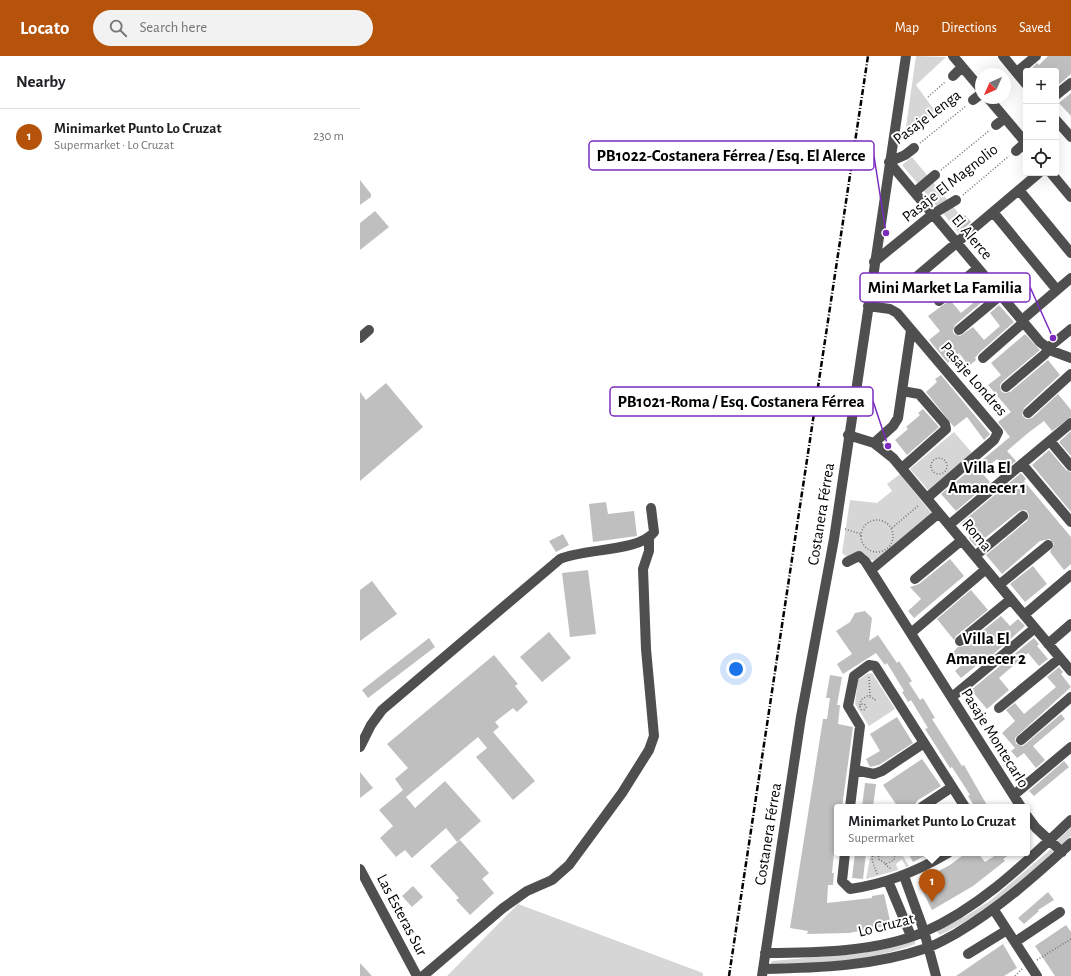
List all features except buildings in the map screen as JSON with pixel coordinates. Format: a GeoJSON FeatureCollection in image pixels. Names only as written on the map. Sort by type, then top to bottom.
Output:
{"type":"FeatureCollection","features":[{"type":"Feature","properties":{"kind":"street","name":"Costanera Férrea"},"geometry":{"type":"LineString","coordinates":[[763,973],[802,717],[835,527],[906,56]]}},
{"type":"Feature","properties":{"kind":"street","name":"Pasaje Lenga"},"geometry":{"type":"LineString","coordinates":[[953,56],[975,82]]}},
{"type":"Feature","properties":{"kind":"street"},"geometry":{"type":"LineString","coordinates":[[1003,56],[1023,80]]}},
{"type":"Feature","properties":{"kind":"street"},"geometry":{"type":"LineString","coordinates":[[1017,72],[1036,56]]}},
{"type":"Feature","properties":{"kind":"street","name":"Pasaje Lenga"},"geometry":{"type":"LineString","coordinates":[[953,76],[962,67]]}},
{"type":"Feature","properties":{"kind":"street"},"geometry":{"type":"LineString","coordinates":[[1059,92],[1071,82]]}},
{"type":"Feature","properties":{"kind":"street","name":"Pasaje Lenga"},"geometry":{"type":"LineString","coordinates":[[993,104],[1023,140]]}},
{"type":"Feature","properties":{"kind":"street"},"geometry":{"type":"LineString","coordinates":[[996,125],[1005,118]]}},
{"type":"Feature","properties":{"kind":"street"},"geometry":{"type":"LineString","coordinates":[[1059,124],[1071,138]]}},
{"type":"Feature","properties":{"kind":"street","name":"Pasaje El Magnolio"},"geometry":{"type":"LineString","coordinates":[[1016,150],[1023,145]]}},
{"type":"Feature","properties":{"kind":"street","name":"Pasaje Lenga"},"geometry":{"type":"LineString","coordinates":[[889,162],[914,148]]}},
{"type":"Feature","properties":{"kind":"street","name":"El Alerce"},"geometry":{"type":"LineString","coordinates":[[889,162],[1023,321],[1048,348],[1071,358]]}},
{"type":"Feature","properties":{"kind":"street"},"geometry":{"type":"LineString","coordinates":[[914,192],[935,174]]}},
{"type":"Feature","properties":{"kind":"street"},"geometry":{"type":"LineString","coordinates":[[914,278],[1035,176]]}},
{"type":"Feature","properties":{"kind":"street"},"geometry":{"type":"LineString","coordinates":[[1054,176],[1071,197]]}},
{"type":"Feature","properties":{"kind":"street"},"geometry":{"type":"LineString","coordinates":[[1019,190],[1071,253]]}},
{"type":"Feature","properties":{"kind":"street","name":"Pasaje El Magnolio"},"geometry":{"type":"LineString","coordinates":[[874,262],[933,214],[956,200]]}},
{"type":"Feature","properties":{"kind":"street"},"geometry":{"type":"LineString","coordinates":[[993,212],[1057,290]]}},
{"type":"Feature","properties":{"kind":"street"},"geometry":{"type":"LineString","coordinates":[[939,302],[978,268]]}},
{"type":"Feature","properties":{"kind":"street"},"geometry":{"type":"LineString","coordinates":[[983,358],[1071,278]]}},
{"type":"Feature","properties":{"kind":"street"},"geometry":{"type":"LineString","coordinates":[[960,330],[1001,295]]}},
{"type":"Feature","properties":{"kind":"street","name":"Pasaje Londres"},"geometry":{"type":"LineString","coordinates":[[868,306],[894,311],[997,428],[998,434],[994,440],[927,498]]}},
{"type":"Feature","properties":{"kind":"street"},"geometry":{"type":"LineString","coordinates":[[1006,387],[1045,354],[1048,348],[1071,329]]}},
{"type":"Feature","properties":{"kind":"street"},"geometry":{"type":"LineString","coordinates":[[360,338],[369,330]]}},
{"type":"Feature","properties":{"kind":"street"},"geometry":{"type":"LineString","coordinates":[[874,443],[897,421],[911,330]]}},
{"type":"Feature","properties":{"kind":"street"},"geometry":{"type":"LineString","coordinates":[[1028,413],[1071,374]]}},
{"type":"Feature","properties":{"kind":"street"},"geometry":{"type":"LineString","coordinates":[[902,391],[919,394],[945,424],[946,429],[902,468]]}},
{"type":"Feature","properties":{"kind":"street"},"geometry":{"type":"LineString","coordinates":[[949,525],[1071,424]]}},
{"type":"Feature","properties":{"kind":"street","name":"Roma"},"geometry":{"type":"LineString","coordinates":[[848,435],[874,443],[885,450],[902,468],[1071,671]]}},
{"type":"Feature","properties":{"kind":"street"},"geometry":{"type":"LineString","coordinates":[[1050,441],[1071,466]]}},
{"type":"Feature","properties":{"kind":"street"},"geometry":{"type":"LineString","coordinates":[[1022,464],[1071,522]]}},
{"type":"Feature","properties":{"kind":"street"},"geometry":{"type":"LineString","coordinates":[[360,747],[371,725],[382,710],[560,559],[573,554],[637,544],[649,538],[654,532],[651,508]]}},
{"type":"Feature","properties":{"kind":"street"},"geometry":{"type":"LineString","coordinates":[[871,570],[939,513]]}},
{"type":"Feature","properties":{"kind":"street"},"geometry":{"type":"LineString","coordinates":[[975,556],[1023,516]]}},
{"type":"Feature","properties":{"kind":"street"},"geometry":{"type":"LineString","coordinates":[[424,976],[503,908],[527,891],[552,880],[569,865],[622,792],[649,750],[654,736],[646,649],[643,569],[649,551],[649,538]]}},
{"type":"Feature","properties":{"kind":"street"},"geometry":{"type":"LineString","coordinates":[[915,579],[962,540]]}},
{"type":"Feature","properties":{"kind":"street"},"geometry":{"type":"LineString","coordinates":[[999,585],[1048,545]]}},
{"type":"Feature","properties":{"kind":"street","name":"Pasaje Montecarlo"},"geometry":{"type":"LineString","coordinates":[[847,562],[859,556],[863,558],[1019,804]]}},
{"type":"Feature","properties":{"kind":"street"},"geometry":{"type":"LineString","coordinates":[[911,633],[986,570]]}},
{"type":"Feature","properties":{"kind":"street"},"geometry":{"type":"LineString","coordinates":[[1024,615],[1071,575]]}},
{"type":"Feature","properties":{"kind":"street"},"geometry":{"type":"LineString","coordinates":[[960,641],[1011,599]]}},
{"type":"Feature","properties":{"kind":"street"},"geometry":{"type":"LineString","coordinates":[[1048,644],[1071,624]]}},
{"type":"Feature","properties":{"kind":"street"},"geometry":{"type":"LineString","coordinates":[[952,697],[1035,628]]}},
{"type":"Feature","properties":{"kind":"street"},"geometry":{"type":"LineString","coordinates":[[999,708],[1060,658]]}},
{"type":"Feature","properties":{"kind":"street"},"geometry":{"type":"LineString","coordinates":[[850,804],[860,726],[848,706],[854,676],[869,665],[873,666],[963,804]]}},
{"type":"Feature","properties":{"kind":"street"},"geometry":{"type":"LineString","coordinates":[[1021,740],[1071,697]]}},
{"type":"Feature","properties":{"kind":"street"},"geometry":{"type":"LineString","coordinates":[[855,770],[874,774],[882,771],[924,743]]}},
{"type":"Feature","properties":{"kind":"street"},"geometry":{"type":"LineString","coordinates":[[1014,795],[1071,747]]}},
{"type":"Feature","properties":{"kind":"street"},"geometry":{"type":"LineString","coordinates":[[926,804],[952,787]]}},
{"type":"Feature","properties":{"kind":"street"},"geometry":{"type":"LineString","coordinates":[[1030,820],[1036,828],[1062,852]]}},
{"type":"Feature","properties":{"kind":"street","name":"Lo Cruzat"},"geometry":{"type":"LineString","coordinates":[[765,953],[845,950],[924,932],[972,905],[1050,840],[1071,820]]}},
{"type":"Feature","properties":{"kind":"street","name":"Lo Cruzat"},"geometry":{"type":"LineString","coordinates":[[763,973],[864,963],[899,956],[929,947],[965,928],[994,910],[1071,843]]}},
{"type":"Feature","properties":{"kind":"street"},"geometry":{"type":"LineString","coordinates":[[845,856],[842,882],[850,889],[904,876],[943,856]]}},
{"type":"Feature","properties":{"kind":"street","name":"Las Esteras Sur"},"geometry":{"type":"LineString","coordinates":[[360,869],[417,976]]}},
{"type":"Feature","properties":{"kind":"street"},"geometry":{"type":"LineString","coordinates":[[904,876],[918,910],[936,976]]}},
{"type":"Feature","properties":{"kind":"street"},"geometry":{"type":"LineString","coordinates":[[884,882],[902,914],[911,936]]}},
{"type":"Feature","properties":{"kind":"street"},"geometry":{"type":"LineString","coordinates":[[902,914],[907,908],[912,907],[918,910]]}},
{"type":"Feature","properties":{"kind":"street"},"geometry":{"type":"LineString","coordinates":[[994,910],[1036,976]]}},
{"type":"Feature","properties":{"kind":"street"},"geometry":{"type":"LineString","coordinates":[[1015,942],[1060,912]]}},
{"type":"Feature","properties":{"kind":"street"},"geometry":{"type":"LineString","coordinates":[[968,954],[1007,930]]}},
{"type":"Feature","properties":{"kind":"path","name":"Pasaje Lenga"},"geometry":{"type":"LineString","coordinates":[[928,97],[953,76]]}},
{"type":"Feature","properties":{"kind":"path","name":"Pasaje Lenga"},"geometry":{"type":"LineString","coordinates":[[914,148],[975,99]]}},
{"type":"Feature","properties":{"kind":"path"},"geometry":{"type":"LineString","coordinates":[[935,174],[996,125]]}},
{"type":"Feature","properties":{"kind":"path","name":"Pasaje El Magnolio"},"geometry":{"type":"LineString","coordinates":[[956,200],[1016,150]]}},
{"type":"Feature","properties":{"kind":"path"},"geometry":{"type":"LineString","coordinates":[[940,458],[945,460],[948,466],[946,471],[942,474],[933,472],[931,467],[933,460],[940,458]]}},
{"type":"Feature","properties":{"kind":"path"},"geometry":{"type":"LineString","coordinates":[[892,528],[927,498]]}},
{"type":"Feature","properties":{"kind":"path"},"geometry":{"type":"LineString","coordinates":[[872,520],[885,521],[892,528],[892,544],[888,548],[879,552],[873,552],[865,547],[861,540],[861,534],[864,526],[872,520]]}},
{"type":"Feature","properties":{"kind":"path"},"geometry":{"type":"LineString","coordinates":[[835,527],[861,534]]}},
{"type":"Feature","properties":{"kind":"path"},"geometry":{"type":"LineString","coordinates":[[870,696],[869,676],[873,666]]}},
{"type":"Feature","properties":{"kind":"path"},"geometry":{"type":"LineString","coordinates":[[870,696],[875,699],[875,702]]}},
{"type":"Feature","properties":{"kind":"path"},"geometry":{"type":"LineString","coordinates":[[860,705],[861,700],[870,696]]}},
{"type":"Feature","properties":{"kind":"path"},"geometry":{"type":"LineString","coordinates":[[873,856],[872,860],[884,882]]}},
{"type":"Feature","properties":{"kind":"path"},"geometry":{"type":"LineString","coordinates":[[878,856],[879,859],[886,864],[894,860],[895,856]]}},
{"type":"Feature","properties":{"kind":"path"},"geometry":{"type":"LineString","coordinates":[[1016,976],[1020,971],[1071,939]]}},
{"type":"Feature","properties":{"kind":"shaded area"},"geometry":{"type":"Polygon","coordinates":[[[916,56],[946,57],[916,85],[935,111],[904,141],[916,56]]]}},
{"type":"Feature","properties":{"kind":"shaded area"},"geometry":{"type":"Polygon","coordinates":[[[912,157],[960,215],[951,223],[902,165],[912,157]]]}},
{"type":"Feature","properties":{"kind":"shaded area"},"geometry":{"type":"Polygon","coordinates":[[[954,432],[974,455],[930,492],[910,469],[954,432]]]}},
{"type":"Feature","properties":{"kind":"shaded area"},"geometry":{"type":"Polygon","coordinates":[[[900,474],[932,514],[875,561],[871,560],[864,553],[850,559],[842,553],[850,500],[877,503],[892,491],[887,484],[900,474]]]}},
{"type":"Feature","properties":{"kind":"shaded area"},"geometry":{"type":"Polygon","coordinates":[[[872,673],[895,709],[869,726],[855,704],[858,680],[867,674],[872,673]]]}},
{"type":"Feature","properties":{"kind":"shaded area"},"geometry":{"type":"Polygon","coordinates":[[[1071,827],[1071,836],[1063,844],[1059,844],[1057,841],[1071,827]]]}},
{"type":"Feature","properties":{"kind":"shaded area"},"geometry":{"type":"Polygon","coordinates":[[[1051,849],[1053,852],[1040,865],[1001,898],[956,927],[940,935],[937,932],[938,930],[966,916],[991,900],[1051,849]]]}},
{"type":"Feature","properties":{"kind":"shaded area"},"geometry":{"type":"Polygon","coordinates":[[[870,856],[903,856],[909,866],[906,867],[902,859],[896,864],[898,870],[866,879],[870,856]]]}},
{"type":"Feature","properties":{"kind":"shaded area"},"geometry":{"type":"Polygon","coordinates":[[[518,904],[703,973],[703,976],[447,976],[518,904]]]}},
{"type":"Feature","properties":{"kind":"shaded area"},"geometry":{"type":"Polygon","coordinates":[[[915,940],[915,944],[880,955],[825,962],[770,965],[772,961],[864,953],[915,940]]]}},
{"type":"Feature","properties":{"kind":"railway"},"geometry":{"type":"LineString","coordinates":[[729,976],[868,56]]}},
{"type":"Feature","properties":{"kind":"place","name":"PB1022-Costanera Férrea / Esq. El Alerce"},"geometry":{"type":"Point","coordinates":[886,233]}},
{"type":"Feature","properties":{"kind":"place","name":"Mini Market La Familia"},"geometry":{"type":"Point","coordinates":[1053,338]}},
{"type":"Feature","properties":{"kind":"place","name":"PB1021-Roma / Esq. Costanera Férrea"},"geometry":{"type":"Point","coordinates":[888,446]}},
{"type":"Feature","properties":{"kind":"place","name":"Minimarket Punto Lo Cruzat"},"geometry":{"type":"Point","coordinates":[932,902]}},
{"type":"Feature","properties":{"kind":"district","name":"Villa El Amanecer 1"},"geometry":{"type":"Point","coordinates":[987,477]}},
{"type":"Feature","properties":{"kind":"district","name":"Villa El Amanecer 2"},"geometry":{"type":"Point","coordinates":[986,648]}}]}
